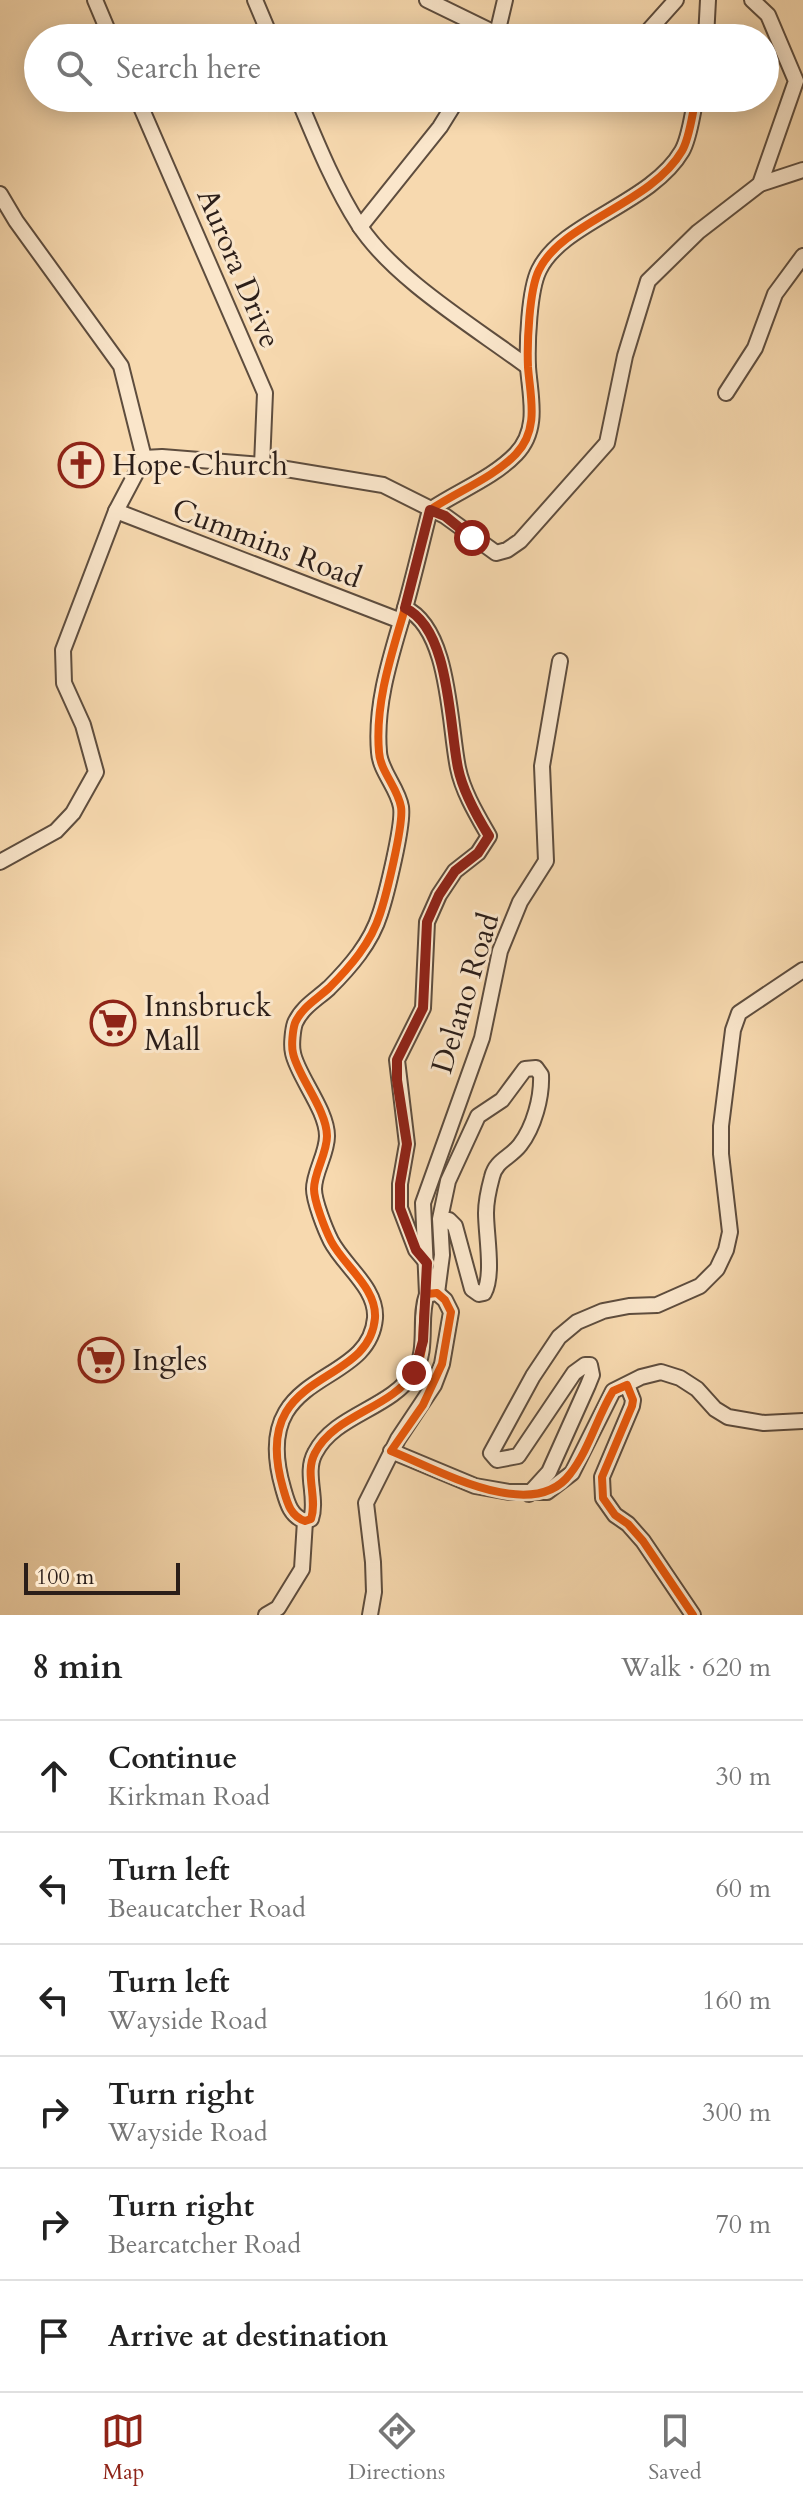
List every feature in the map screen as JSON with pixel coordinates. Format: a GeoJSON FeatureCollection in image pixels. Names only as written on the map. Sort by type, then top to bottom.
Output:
{"type":"FeatureCollection","features":[{"type":"Feature","properties":{"kind":"street"},"geometry":{"type":"LineString","coordinates":[[95,0],[105,24]]}},
{"type":"Feature","properties":{"kind":"street"},"geometry":{"type":"LineString","coordinates":[[255,0],[265,24]]}},
{"type":"Feature","properties":{"kind":"street"},"geometry":{"type":"LineString","coordinates":[[427,0],[474,24]]}},
{"type":"Feature","properties":{"kind":"street"},"geometry":{"type":"LineString","coordinates":[[501,24],[505,0]]}},
{"type":"Feature","properties":{"kind":"street"},"geometry":{"type":"LineString","coordinates":[[655,24],[676,0]]}},
{"type":"Feature","properties":{"kind":"street"},"geometry":{"type":"LineString","coordinates":[[707,24],[708,0]]}},
{"type":"Feature","properties":{"kind":"street"},"geometry":{"type":"LineString","coordinates":[[752,0],[768,15],[772,24]]}},
{"type":"Feature","properties":{"kind":"street"},"geometry":{"type":"LineString","coordinates":[[760,184],[796,81],[779,41]]}},
{"type":"Feature","properties":{"kind":"street","name":"Aurora Drive"},"geometry":{"type":"LineString","coordinates":[[143,112],[265,393],[262,465]]}},
{"type":"Feature","properties":{"kind":"street"},"geometry":{"type":"LineString","coordinates":[[304,112],[329,169],[360,227],[387,259],[528,367]]}},
{"type":"Feature","properties":{"kind":"street"},"geometry":{"type":"LineString","coordinates":[[360,227],[449,112]]}},
{"type":"Feature","properties":{"kind":"street"},"geometry":{"type":"LineString","coordinates":[[305,1521],[292,1513],[281,1482],[275,1450],[279,1429],[291,1402],[345,1365],[371,1334],[375,1320],[374,1304],[331,1241],[314,1189],[327,1135],[315,1099],[293,1053],[294,1024],[306,1007],[329,988],[370,941],[380,916],[402,808],[378,754],[382,696],[393,643],[430,510],[497,471],[519,451],[532,421],[533,393],[528,367],[531,307],[539,270],[561,244],[661,179],[683,149],[692,112]]}},
{"type":"Feature","properties":{"kind":"street"},"geometry":{"type":"LineString","coordinates":[[144,458],[262,465],[383,485],[445,516],[496,553],[507,550],[520,541],[607,443],[625,356],[648,281],[698,232],[760,184],[803,170]]}},
{"type":"Feature","properties":{"kind":"street"},"geometry":{"type":"LineString","coordinates":[[0,194],[16,221],[121,366],[144,458],[116,511],[63,650],[64,683],[83,725],[96,772],[73,813],[56,831],[0,862]]}},
{"type":"Feature","properties":{"kind":"street"},"geometry":{"type":"LineString","coordinates":[[726,393],[755,348],[775,294],[803,256]]}},
{"type":"Feature","properties":{"kind":"street","name":"Cummins Road"},"geometry":{"type":"LineString","coordinates":[[116,511],[403,615]]}},
{"type":"Feature","properties":{"kind":"street"},"geometry":{"type":"LineString","coordinates":[[403,615],[423,620],[433,637],[452,716],[458,769],[472,807],[489,836],[478,853],[455,871],[439,895],[427,922],[423,1008],[397,1060],[407,1144],[400,1184],[400,1208],[416,1250],[427,1263]]}},
{"type":"Feature","properties":{"kind":"street","name":"Delano Road"},"geometry":{"type":"LineString","coordinates":[[432,1294],[423,1203],[482,1038],[500,951],[520,902],[546,861],[542,766],[560,661]]}},
{"type":"Feature","properties":{"kind":"street"},"geometry":{"type":"LineString","coordinates":[[529,1494],[549,1472],[592,1375],[590,1365],[574,1373],[518,1456],[497,1460],[491,1453],[533,1376],[559,1337],[577,1322],[603,1311],[657,1305],[700,1286],[717,1269],[730,1232],[721,1126],[733,1030],[739,1013],[803,970]]}},
{"type":"Feature","properties":{"kind":"street"},"geometry":{"type":"LineString","coordinates":[[305,1521],[311,1519],[314,1510],[311,1467],[320,1444],[396,1391],[414,1373],[423,1341],[424,1303],[432,1294],[442,1255],[440,1219],[448,1181],[478,1116],[502,1100],[525,1069],[536,1068],[541,1075],[541,1088],[528,1131],[519,1146],[499,1161],[492,1173],[486,1209],[489,1279],[484,1293],[479,1294],[472,1289],[455,1226],[449,1220],[440,1219]]}},
{"type":"Feature","properties":{"kind":"street"},"geometry":{"type":"LineString","coordinates":[[370,1615],[374,1592],[373,1562],[366,1503],[391,1451],[423,1405],[442,1364],[451,1312],[445,1300],[432,1294]]}},
{"type":"Feature","properties":{"kind":"street"},"geometry":{"type":"LineString","coordinates":[[391,1451],[475,1486],[529,1494],[547,1492],[572,1473],[613,1391],[641,1377],[661,1372],[680,1378],[697,1389],[715,1409],[728,1417],[764,1423],[803,1421]]}},
{"type":"Feature","properties":{"kind":"street"},"geometry":{"type":"LineString","coordinates":[[627,1385],[632,1406],[602,1477],[603,1498],[615,1515],[643,1541],[693,1615]]}},
{"type":"Feature","properties":{"kind":"street"},"geometry":{"type":"LineString","coordinates":[[779,1422],[803,1413]]}},
{"type":"Feature","properties":{"kind":"street"},"geometry":{"type":"LineString","coordinates":[[266,1615],[278,1608],[302,1569],[305,1521]]}},
{"type":"Feature","properties":{"kind":"cycle path"},"geometry":{"type":"LineString","coordinates":[[693,112],[685,145],[668,169],[650,185],[586,225],[550,253],[539,270],[531,303],[528,367],[532,412],[528,434],[507,463],[430,510],[389,665],[379,717],[380,759],[401,807],[397,844],[386,892],[376,925],[365,945],[337,980],[302,1012],[295,1023],[292,1037],[296,1062],[326,1126],[326,1143],[315,1183],[318,1208],[331,1241],[371,1297],[375,1318],[368,1341],[353,1358],[295,1400],[282,1421],[277,1449],[283,1488],[290,1508],[300,1519],[311,1519],[311,1469],[315,1453],[336,1429],[392,1395],[414,1372],[421,1354],[424,1304],[427,1294],[437,1293],[451,1312],[442,1364],[423,1405],[391,1451],[483,1488],[508,1494],[532,1494],[553,1488],[570,1474],[613,1391],[627,1385],[632,1406],[602,1477],[603,1498],[615,1515],[643,1541],[693,1615]]}},
{"type":"Feature","properties":{"kind":"place","name":"Hope Church"},"geometry":{"type":"Point","coordinates":[81,465]}},
{"type":"Feature","properties":{"kind":"place","name":"Innsbruck Mall"},"geometry":{"type":"Point","coordinates":[113,1023]}},
{"type":"Feature","properties":{"kind":"place","name":"Ingles"},"geometry":{"type":"Point","coordinates":[101,1360]}},
{"type":"Feature","properties":{"kind":"route"},"geometry":{"type":"LineString","coordinates":[[414,1373],[423,1341],[427,1263],[416,1250],[400,1208],[400,1184],[407,1144],[397,1060],[423,1008],[427,922],[439,895],[455,871],[478,853],[489,836],[472,807],[458,769],[452,716],[433,637],[423,620],[405,608],[430,510],[445,516],[472,538]]}}]}
